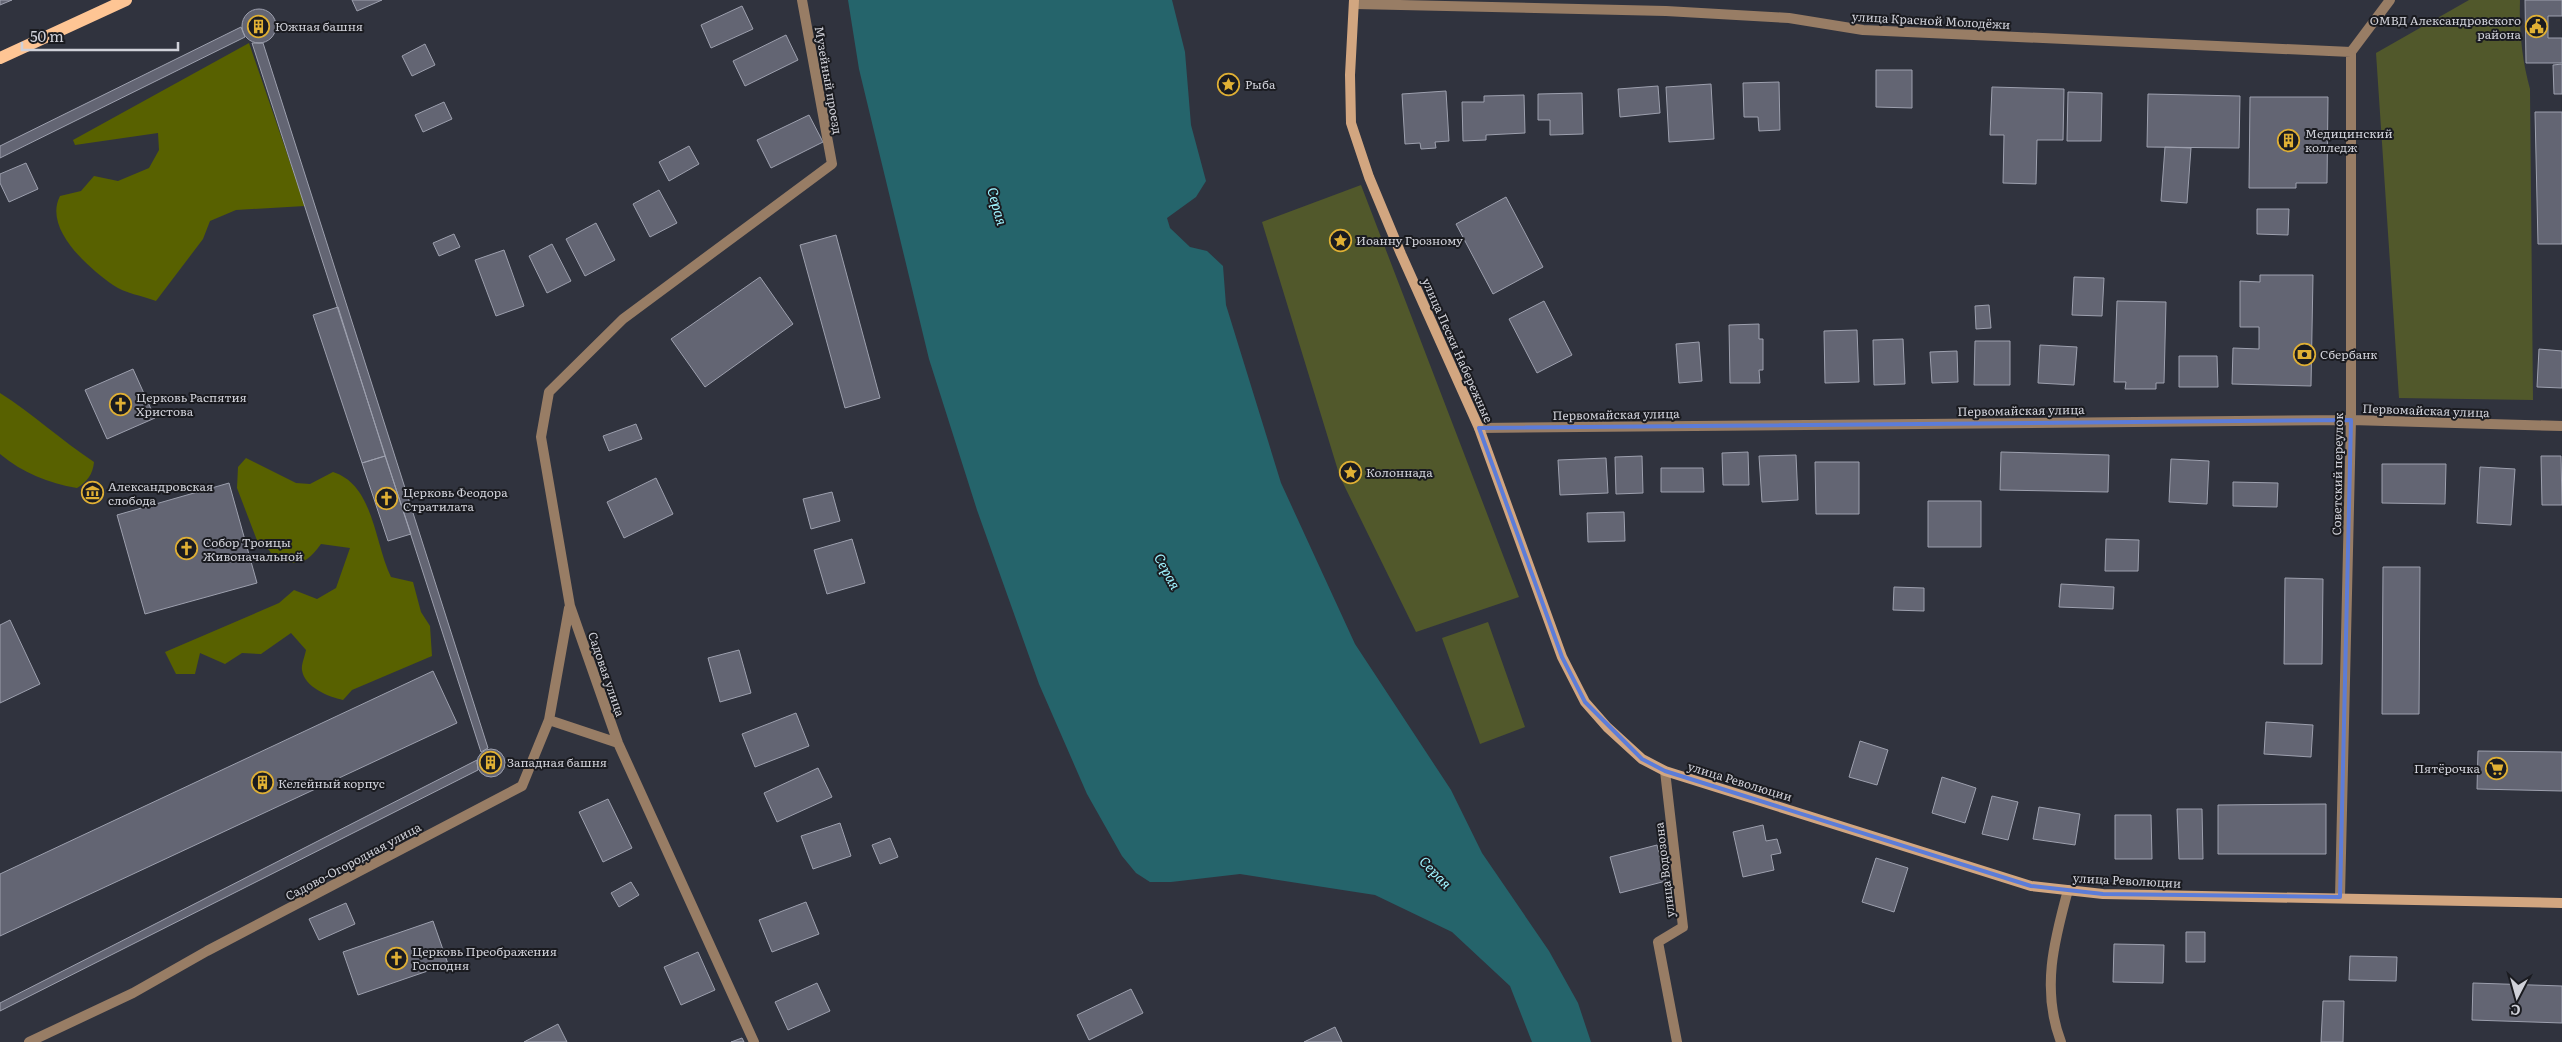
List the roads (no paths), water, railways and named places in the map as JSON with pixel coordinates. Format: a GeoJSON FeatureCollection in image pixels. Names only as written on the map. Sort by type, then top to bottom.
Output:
{"type":"FeatureCollection","features":[{"type":"Feature","properties":{"kind":"main road"},"geometry":{"type":"LineString","coordinates":[[0,58],[126,0]]}},
{"type":"Feature","properties":{"kind":"main road","name":"улица Пески Набережные"},"geometry":{"type":"LineString","coordinates":[[1354,2],[1350,74],[1351,123],[1369,177],[1401,254],[1479,428],[1562,657],[1585,702]]}},
{"type":"Feature","properties":{"kind":"main road","name":"улица Революции"},"geometry":{"type":"LineString","coordinates":[[1585,702],[1606,727],[1642,759],[1665,771],[2030,886],[2103,894],[2562,903]]}},
{"type":"Feature","properties":{"kind":"street","name":"Музейный проезд"},"geometry":{"type":"LineString","coordinates":[[802,0],[832,164]]}},
{"type":"Feature","properties":{"kind":"street"},"geometry":{"type":"LineString","coordinates":[[2351,52],[2390,0]]}},
{"type":"Feature","properties":{"kind":"street","name":"улица Красной Молодёжи"},"geometry":{"type":"LineString","coordinates":[[1354,2],[1666,11],[1789,18],[1863,30],[2351,52]]}},
{"type":"Feature","properties":{"kind":"street","name":"Советский переулок"},"geometry":{"type":"LineString","coordinates":[[2340,898],[2351,420],[2351,52]]}},
{"type":"Feature","properties":{"kind":"street","name":"Садовая улица"},"geometry":{"type":"LineString","coordinates":[[754,1042],[618,743],[570,606],[541,437],[548,392],[623,319],[832,164]]}},
{"type":"Feature","properties":{"kind":"street","name":"Первомайская улица"},"geometry":{"type":"LineString","coordinates":[[1479,428],[2351,420],[2562,426]]}},
{"type":"Feature","properties":{"kind":"street","name":"Садово-Огородная улица"},"geometry":{"type":"LineString","coordinates":[[29,1042],[133,993],[207,951],[522,786],[549,720],[570,606]]}},
{"type":"Feature","properties":{"kind":"street"},"geometry":{"type":"LineString","coordinates":[[549,720],[618,743]]}},
{"type":"Feature","properties":{"kind":"street","name":"улица Водозона"},"geometry":{"type":"LineString","coordinates":[[1665,771],[1683,927],[1658,942],[1677,1042]]}},
{"type":"Feature","properties":{"kind":"street"},"geometry":{"type":"LineString","coordinates":[[2061,1042],[2049,990],[2052,949],[2068,890]]}},
{"type":"Feature","properties":{"kind":"water","name":"Серая"},"geometry":{"type":"Polygon","coordinates":[[[848,0],[1172,0],[1185,52],[1191,125],[1206,181],[1196,197],[1167,218],[1170,228],[1190,247],[1207,251],[1223,266],[1226,305],[1281,483],[1355,644],[1451,790],[1482,853],[1549,951],[1578,1003],[1591,1042],[1532,1042],[1510,986],[1452,932],[1375,895],[1240,874],[1171,882],[1150,882],[1136,873],[1122,856],[1087,794],[1039,684],[977,510],[929,359],[859,69],[848,0]]]}},
{"type":"Feature","properties":{"kind":"place","name":"Южная башня"},"geometry":{"type":"Point","coordinates":[259,26]}},
{"type":"Feature","properties":{"kind":"place","name":"ОМВД Александровского района"},"geometry":{"type":"Point","coordinates":[2537,27]}},
{"type":"Feature","properties":{"kind":"place","name":"Рыба"},"geometry":{"type":"Point","coordinates":[1229,84]}},
{"type":"Feature","properties":{"kind":"place","name":"Медицинский колледж"},"geometry":{"type":"Point","coordinates":[2289,140]}},
{"type":"Feature","properties":{"kind":"place","name":"Иоанну Грозному"},"geometry":{"type":"Point","coordinates":[1340,240]}},
{"type":"Feature","properties":{"kind":"place","name":"Сбербанк"},"geometry":{"type":"Point","coordinates":[2304,354]}},
{"type":"Feature","properties":{"kind":"place","name":"Церковь Распятия Христова"},"geometry":{"type":"Point","coordinates":[120,404]}},
{"type":"Feature","properties":{"kind":"place","name":"Колоннада"},"geometry":{"type":"Point","coordinates":[1350,472]}},
{"type":"Feature","properties":{"kind":"place","name":"Александровская слобода"},"geometry":{"type":"Point","coordinates":[92,493]}},
{"type":"Feature","properties":{"kind":"place","name":"Церковь Феодора Стратилата"},"geometry":{"type":"Point","coordinates":[387,499]}},
{"type":"Feature","properties":{"kind":"place","name":"Собор Троицы Живоначальной"},"geometry":{"type":"Point","coordinates":[187,549]}},
{"type":"Feature","properties":{"kind":"place","name":"Западная башня"},"geometry":{"type":"Point","coordinates":[491,762]}},
{"type":"Feature","properties":{"kind":"place","name":"Пятёрочка"},"geometry":{"type":"Point","coordinates":[2496,768]}},
{"type":"Feature","properties":{"kind":"place","name":"Келейный корпус"},"geometry":{"type":"Point","coordinates":[262,783]}},
{"type":"Feature","properties":{"kind":"place","name":"Церковь Преображения Господня"},"geometry":{"type":"Point","coordinates":[396,958]}}]}
